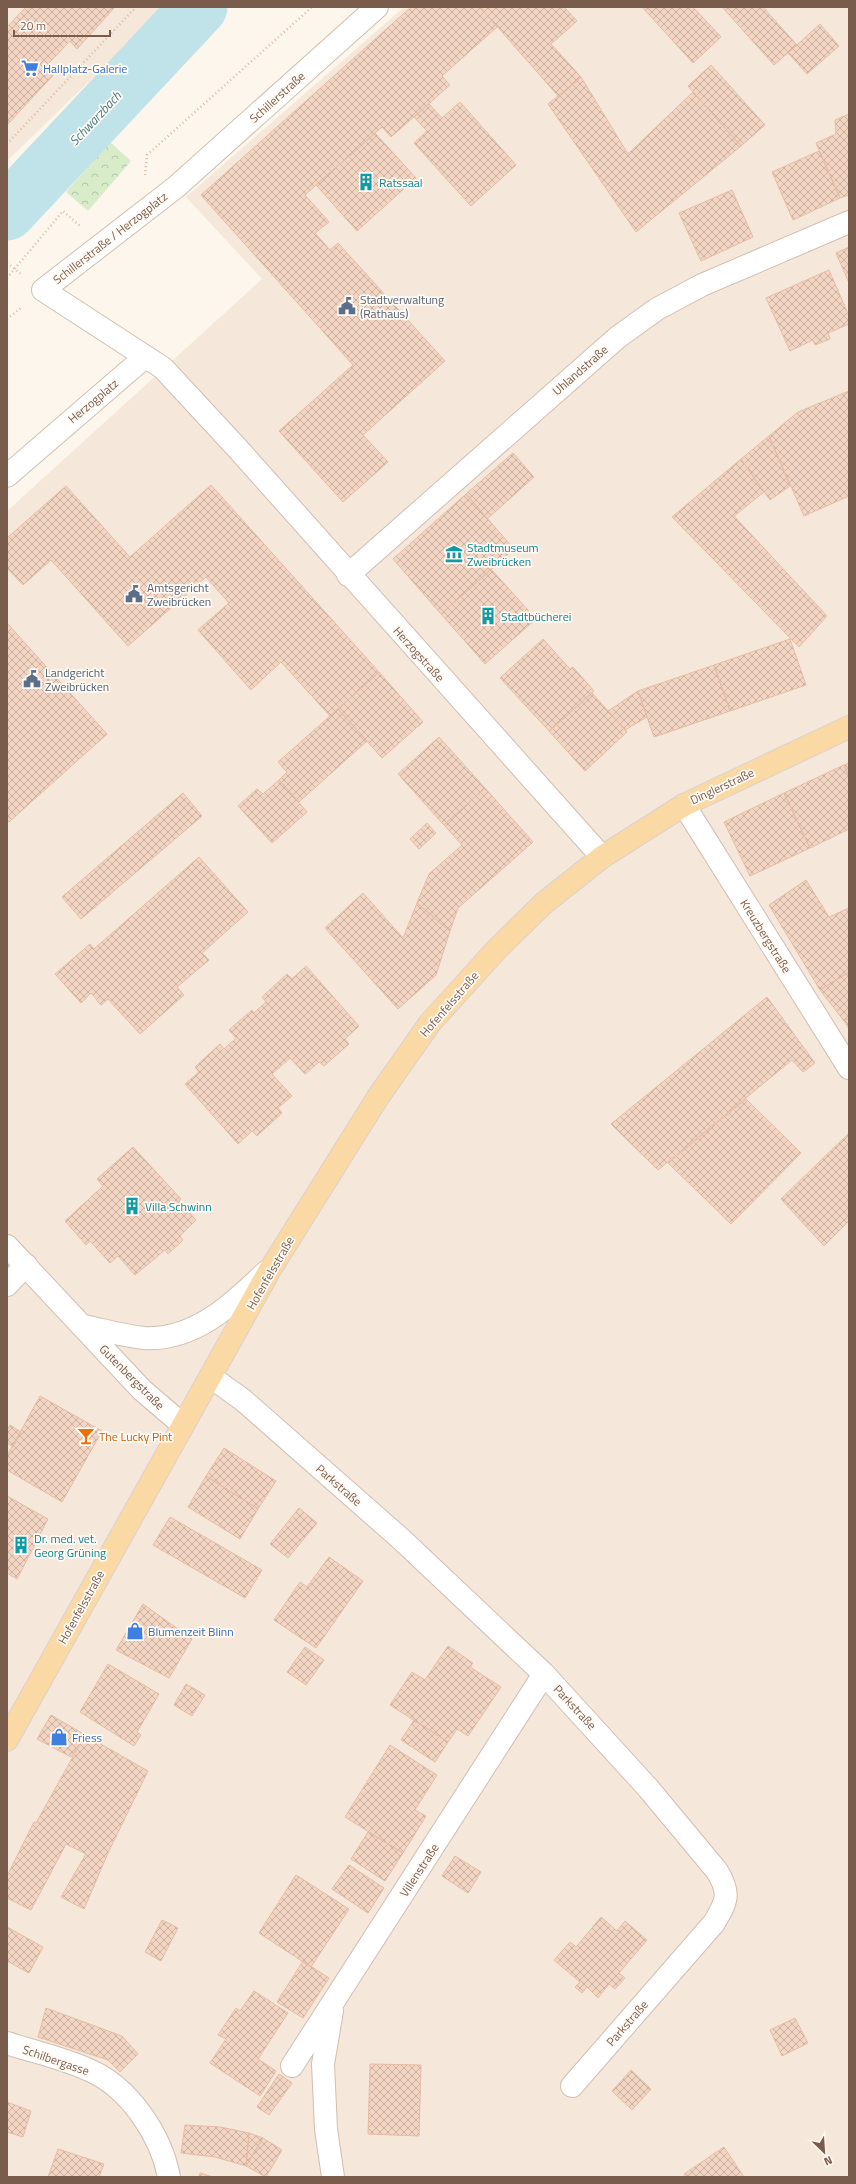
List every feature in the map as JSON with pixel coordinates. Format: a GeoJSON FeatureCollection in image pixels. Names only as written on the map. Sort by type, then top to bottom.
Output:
{"type":"FeatureCollection","features":[{"type":"Feature","properties":{"kind":"main road","name":"Dinglerstraße"},"geometry":{"type":"LineString","coordinates":[[602,857],[684,805],[849,727]]}},
{"type":"Feature","properties":{"kind":"main road","name":"Hofenfelsstraße"},"geometry":{"type":"LineString","coordinates":[[7,1740],[211,1377],[270,1268],[378,1097],[430,1024],[498,949],[544,903],[602,857]]}},
{"type":"Feature","properties":{"kind":"street","name":"Schillerstraße"},"geometry":{"type":"LineString","coordinates":[[176,187],[377,7]]}},
{"type":"Feature","properties":{"kind":"street","name":"Schillerstraße / Herzogplatz"},"geometry":{"type":"LineString","coordinates":[[145,357],[43,290],[176,187]]}},
{"type":"Feature","properties":{"kind":"street","name":"Uhlandstraße"},"geometry":{"type":"LineString","coordinates":[[348,575],[618,337],[657,309],[702,284],[849,222]]}},
{"type":"Feature","properties":{"kind":"street","name":"Herzogstraße"},"geometry":{"type":"LineString","coordinates":[[145,357],[163,368],[238,449],[348,575],[602,857]]}},
{"type":"Feature","properties":{"kind":"street","name":"Herzogplatz"},"geometry":{"type":"LineString","coordinates":[[7,476],[41,445],[145,357]]}},
{"type":"Feature","properties":{"kind":"street","name":"Kreuzbergstraße"},"geometry":{"type":"LineString","coordinates":[[684,805],[849,1068]]}},
{"type":"Feature","properties":{"kind":"street","name":"Gutenbergstraße"},"geometry":{"type":"LineString","coordinates":[[7,1246],[84,1326],[142,1390],[184,1425]]}},
{"type":"Feature","properties":{"kind":"street"},"geometry":{"type":"LineString","coordinates":[[7,1285],[26,1266]]}},
{"type":"Feature","properties":{"kind":"street","name":"Gutenbergstraße"},"geometry":{"type":"LineString","coordinates":[[84,1326],[144,1338],[182,1333],[204,1322],[231,1305],[270,1268]]}},
{"type":"Feature","properties":{"kind":"street","name":"Parkstraße"},"geometry":{"type":"LineString","coordinates":[[211,1377],[243,1400],[401,1539],[544,1674],[648,1788],[717,1871],[726,1886],[726,1904],[714,1923],[572,2086]]}},
{"type":"Feature","properties":{"kind":"street","name":"Villenstraße"},"geometry":{"type":"LineString","coordinates":[[292,2066],[544,1674]]}},
{"type":"Feature","properties":{"kind":"street"},"geometry":{"type":"LineString","coordinates":[[332,2177],[326,2129],[323,2064],[334,2002]]}},
{"type":"Feature","properties":{"kind":"street","name":"Schilbergasse"},"geometry":{"type":"LineString","coordinates":[[7,2043],[90,2070],[114,2086],[141,2115],[158,2144],[169,2177]]}},
{"type":"Feature","properties":{"kind":"path"},"geometry":{"type":"LineString","coordinates":[[7,144],[136,7]]}},
{"type":"Feature","properties":{"kind":"path"},"geometry":{"type":"LineString","coordinates":[[142,213],[147,154],[312,7]]}},
{"type":"Feature","properties":{"kind":"path"},"geometry":{"type":"LineString","coordinates":[[7,278],[13,268],[63,211],[102,245]]}},
{"type":"Feature","properties":{"kind":"path"},"geometry":{"type":"LineString","coordinates":[[7,263],[13,268]]}},
{"type":"Feature","properties":{"kind":"shaded area"},"geometry":{"type":"Polygon","coordinates":[[[7,7],[166,7],[7,161],[7,7]]]}},
{"type":"Feature","properties":{"kind":"shaded area"},"geometry":{"type":"Polygon","coordinates":[[[404,7],[849,7],[849,2177],[7,2177],[7,511],[262,279],[186,197],[404,7]]]}},
{"type":"Feature","properties":{"kind":"green space"},"geometry":{"type":"Polygon","coordinates":[[[110,142],[131,161],[88,211],[66,192],[110,142]]]}},
{"type":"Feature","properties":{"kind":"building","name":"Hallplatz-Galerie"},"geometry":{"type":"Polygon","coordinates":[[[26,7],[115,7],[77,49],[70,41],[48,64],[57,71],[7,125],[7,27],[26,7]]]}},
{"type":"Feature","properties":{"kind":"building","name":"Stadtverwaltung (Rathaus)"},"geometry":{"type":"Polygon","coordinates":[[[411,7],[480,7],[497,27],[442,76],[450,85],[391,137],[382,127],[305,195],[329,222],[315,233],[330,250],[338,243],[445,361],[363,435],[388,462],[343,502],[279,431],[353,365],[201,195],[411,7]]]}},
{"type":"Feature","properties":{"kind":"building"},"geometry":{"type":"Polygon","coordinates":[[[480,7],[564,7],[577,21],[551,44],[581,77],[559,97],[480,7]]]}},
{"type":"Feature","properties":{"kind":"building"},"geometry":{"type":"Polygon","coordinates":[[[642,7],[693,7],[721,37],[693,63],[642,7]]]}},
{"type":"Feature","properties":{"kind":"building"},"geometry":{"type":"Polygon","coordinates":[[[722,7],[763,7],[797,45],[774,65],[722,7]]]}},
{"type":"Feature","properties":{"kind":"building"},"geometry":{"type":"Polygon","coordinates":[[[820,24],[839,46],[807,74],[788,53],[820,24]]]}},
{"type":"Feature","properties":{"kind":"building"},"geometry":{"type":"Polygon","coordinates":[[[711,65],[765,125],[741,146],[688,86],[711,65]]]}},
{"type":"Feature","properties":{"kind":"building"},"geometry":{"type":"Polygon","coordinates":[[[581,77],[628,154],[693,92],[741,146],[636,232],[548,104],[581,77]]]}},
{"type":"Feature","properties":{"kind":"building"},"geometry":{"type":"Polygon","coordinates":[[[460,102],[516,165],[471,206],[414,143],[427,131],[414,117],[429,104],[442,118],[460,102]]]}},
{"type":"Feature","properties":{"kind":"building"},"geometry":{"type":"Polygon","coordinates":[[[849,114],[849,195],[840,198],[816,143],[836,134],[835,120],[849,114]]]}},
{"type":"Feature","properties":{"kind":"building","name":"Ratssaal"},"geometry":{"type":"Polygon","coordinates":[[[375,133],[416,178],[357,231],[316,185],[375,133]]]}},
{"type":"Feature","properties":{"kind":"building"},"geometry":{"type":"Polygon","coordinates":[[[819,151],[840,198],[793,220],[772,172],[819,151]]]}},
{"type":"Feature","properties":{"kind":"building"},"geometry":{"type":"Polygon","coordinates":[[[732,190],[753,237],[701,261],[679,213],[732,190]]]}},
{"type":"Feature","properties":{"kind":"building"},"geometry":{"type":"Polygon","coordinates":[[[849,247],[849,283],[836,253],[849,247]]]}},
{"type":"Feature","properties":{"kind":"building"},"geometry":{"type":"Polygon","coordinates":[[[829,270],[849,316],[849,324],[828,333],[830,339],[815,345],[813,340],[790,351],[766,298],[829,270]]]}},
{"type":"Feature","properties":{"kind":"building"},"geometry":{"type":"Polygon","coordinates":[[[849,391],[849,496],[804,516],[769,436],[798,412],[849,391]]]}},
{"type":"Feature","properties":{"kind":"building"},"geometry":{"type":"Polygon","coordinates":[[[769,436],[790,486],[770,500],[741,459],[769,436]]]}},
{"type":"Feature","properties":{"kind":"building"},"geometry":{"type":"Polygon","coordinates":[[[513,453],[534,477],[487,519],[466,494],[513,453]]]}},
{"type":"Feature","properties":{"kind":"building"},"geometry":{"type":"Polygon","coordinates":[[[741,459],[764,492],[734,516],[827,616],[799,647],[672,517],[741,459]]]}},
{"type":"Feature","properties":{"kind":"building","name":"Amtsgericht Zweibrücken"},"geometry":{"type":"Polygon","coordinates":[[[211,485],[379,672],[330,716],[281,662],[251,690],[198,630],[229,603],[206,577],[128,646],[51,560],[23,585],[7,568],[7,538],[66,486],[130,557],[211,485]]]}},
{"type":"Feature","properties":{"kind":"building","name":"Stadtmuseum Zweibrücken"},"geometry":{"type":"Polygon","coordinates":[[[466,494],[514,549],[441,614],[393,559],[466,494]]]}},
{"type":"Feature","properties":{"kind":"building","name":"Stadtbücherei"},"geometry":{"type":"Polygon","coordinates":[[[491,569],[536,619],[485,664],[441,614],[491,569]]]}},
{"type":"Feature","properties":{"kind":"building","name":"Landgericht Zweibrücken"},"geometry":{"type":"Polygon","coordinates":[[[7,623],[107,734],[9,822],[7,820],[7,623]]]}},
{"type":"Feature","properties":{"kind":"building"},"geometry":{"type":"Polygon","coordinates":[[[543,639],[570,669],[573,667],[594,691],[549,731],[500,678],[543,639]]]}},
{"type":"Feature","properties":{"kind":"building"},"geometry":{"type":"Polygon","coordinates":[[[790,639],[806,685],[730,711],[714,665],[790,639]]]}},
{"type":"Feature","properties":{"kind":"building"},"geometry":{"type":"Polygon","coordinates":[[[714,665],[730,711],[654,737],[638,691],[714,665]]]}},
{"type":"Feature","properties":{"kind":"building"},"geometry":{"type":"Polygon","coordinates":[[[379,672],[423,722],[382,758],[338,709],[379,672]]]}},
{"type":"Feature","properties":{"kind":"building"},"geometry":{"type":"Polygon","coordinates":[[[638,691],[647,717],[625,730],[608,711],[638,691]]]}},
{"type":"Feature","properties":{"kind":"building"},"geometry":{"type":"Polygon","coordinates":[[[592,693],[627,732],[585,771],[549,731],[592,693]]]}},
{"type":"Feature","properties":{"kind":"building"},"geometry":{"type":"Polygon","coordinates":[[[338,709],[367,741],[299,802],[279,780],[287,772],[278,762],[338,709]]]}},
{"type":"Feature","properties":{"kind":"building"},"geometry":{"type":"Polygon","coordinates":[[[439,737],[485,788],[444,825],[398,774],[439,737]]]}},
{"type":"Feature","properties":{"kind":"building"},"geometry":{"type":"Polygon","coordinates":[[[849,763],[849,777],[844,765],[849,763]]]}},
{"type":"Feature","properties":{"kind":"building"},"geometry":{"type":"Polygon","coordinates":[[[844,765],[849,777],[849,829],[810,848],[784,793],[844,765]]]}},
{"type":"Feature","properties":{"kind":"building"},"geometry":{"type":"Polygon","coordinates":[[[279,780],[307,812],[272,843],[238,806],[257,789],[263,794],[279,780]]]}},
{"type":"Feature","properties":{"kind":"building"},"geometry":{"type":"Polygon","coordinates":[[[485,788],[533,842],[458,908],[450,931],[417,903],[429,874],[462,845],[444,825],[485,788]]]}},
{"type":"Feature","properties":{"kind":"building"},"geometry":{"type":"Polygon","coordinates":[[[183,793],[202,816],[81,919],[62,897],[183,793]]]}},
{"type":"Feature","properties":{"kind":"building"},"geometry":{"type":"Polygon","coordinates":[[[784,793],[810,848],[750,876],[724,822],[784,793]]]}},
{"type":"Feature","properties":{"kind":"building"},"geometry":{"type":"Polygon","coordinates":[[[427,823],[436,833],[419,849],[410,839],[427,823]]]}},
{"type":"Feature","properties":{"kind":"building"},"geometry":{"type":"Polygon","coordinates":[[[199,857],[248,912],[202,953],[209,960],[177,987],[184,995],[140,1034],[108,999],[101,1005],[91,993],[81,1003],[55,974],[90,944],[94,949],[199,857]]]}},
{"type":"Feature","properties":{"kind":"building"},"geometry":{"type":"Polygon","coordinates":[[[806,880],[829,917],[849,908],[849,972],[820,990],[769,905],[806,880]]]}},
{"type":"Feature","properties":{"kind":"building"},"geometry":{"type":"Polygon","coordinates":[[[363,893],[403,938],[417,903],[450,931],[436,975],[398,1009],[325,928],[363,893]]]}},
{"type":"Feature","properties":{"kind":"building"},"geometry":{"type":"Polygon","coordinates":[[[306,966],[359,1026],[345,1039],[349,1044],[324,1066],[319,1062],[305,1074],[290,1058],[272,1074],[292,1096],[278,1108],[282,1113],[257,1136],[252,1131],[238,1144],[185,1084],[199,1072],[195,1067],[220,1044],[224,1049],[236,1038],[229,1030],[252,1010],[254,1013],[266,1002],[262,997],[287,974],[292,979],[306,966]]]}},
{"type":"Feature","properties":{"kind":"building"},"geometry":{"type":"Polygon","coordinates":[[[849,972],[849,1018],[844,1021],[820,990],[849,972]]]}},
{"type":"Feature","properties":{"kind":"building"},"geometry":{"type":"Polygon","coordinates":[[[767,997],[815,1063],[803,1072],[792,1060],[658,1170],[611,1124],[767,997]]]}},
{"type":"Feature","properties":{"kind":"building"},"geometry":{"type":"Polygon","coordinates":[[[849,1018],[849,1029],[844,1021],[849,1018]]]}},
{"type":"Feature","properties":{"kind":"building"},"geometry":{"type":"Polygon","coordinates":[[[746,1099],[801,1153],[731,1224],[668,1163],[746,1099]]]}},
{"type":"Feature","properties":{"kind":"building"},"geometry":{"type":"Polygon","coordinates":[[[849,1133],[849,1221],[824,1246],[781,1199],[849,1133]]]}},
{"type":"Feature","properties":{"kind":"building","name":"Villa Schwinn"},"geometry":{"type":"Polygon","coordinates":[[[133,1147],[181,1199],[179,1201],[196,1220],[180,1236],[183,1240],[168,1254],[165,1250],[135,1275],[118,1256],[110,1263],[90,1241],[86,1245],[65,1221],[103,1186],[97,1179],[133,1147]]]}},
{"type":"Feature","properties":{"kind":"building"},"geometry":{"type":"Polygon","coordinates":[[[40,1396],[102,1431],[62,1502],[7,1470],[7,1456],[40,1396]]]}},
{"type":"Feature","properties":{"kind":"building"},"geometry":{"type":"Polygon","coordinates":[[[10,1425],[21,1432],[13,1447],[7,1443],[7,1430],[10,1425]]]}},
{"type":"Feature","properties":{"kind":"building"},"geometry":{"type":"Polygon","coordinates":[[[224,1448],[276,1481],[258,1509],[206,1476],[224,1448]]]}},
{"type":"Feature","properties":{"kind":"building"},"geometry":{"type":"Polygon","coordinates":[[[206,1476],[258,1509],[240,1539],[188,1507],[206,1476]]]}},
{"type":"Feature","properties":{"kind":"building","name":"Dr. med. vet. Georg Grüning"},"geometry":{"type":"Polygon","coordinates":[[[7,1496],[48,1519],[17,1579],[7,1573],[7,1496]]]}},
{"type":"Feature","properties":{"kind":"building"},"geometry":{"type":"Polygon","coordinates":[[[299,1508],[317,1523],[288,1558],[270,1544],[299,1508]]]}},
{"type":"Feature","properties":{"kind":"building"},"geometry":{"type":"Polygon","coordinates":[[[170,1517],[262,1570],[245,1598],[153,1545],[170,1517]]]}},
{"type":"Feature","properties":{"kind":"building"},"geometry":{"type":"Polygon","coordinates":[[[329,1557],[363,1581],[316,1648],[274,1620],[300,1582],[307,1587],[329,1557]]]}},
{"type":"Feature","properties":{"kind":"building"},"geometry":{"type":"Polygon","coordinates":[[[143,1604],[192,1639],[169,1678],[116,1650],[143,1604]]]}},
{"type":"Feature","properties":{"kind":"building"},"geometry":{"type":"Polygon","coordinates":[[[448,1646],[473,1663],[470,1667],[501,1687],[468,1736],[457,1729],[448,1742],[390,1705],[412,1672],[425,1680],[448,1646]]]}},
{"type":"Feature","properties":{"kind":"building"},"geometry":{"type":"Polygon","coordinates":[[[305,1647],[324,1660],[306,1685],[287,1672],[305,1647]]]}},
{"type":"Feature","properties":{"kind":"building"},"geometry":{"type":"Polygon","coordinates":[[[108,1664],[159,1694],[137,1732],[141,1735],[134,1746],[80,1712],[108,1664]]]}},
{"type":"Feature","properties":{"kind":"building"},"geometry":{"type":"Polygon","coordinates":[[[186,1684],[205,1695],[192,1716],[174,1705],[186,1684]]]}},
{"type":"Feature","properties":{"kind":"building"},"geometry":{"type":"Polygon","coordinates":[[[51,1715],[85,1735],[71,1757],[37,1739],[51,1715]]]}},
{"type":"Feature","properties":{"kind":"building"},"geometry":{"type":"Polygon","coordinates":[[[414,1720],[448,1742],[435,1762],[401,1740],[414,1720]]]}},
{"type":"Feature","properties":{"kind":"building"},"geometry":{"type":"Polygon","coordinates":[[[85,1735],[148,1771],[108,1853],[84,1909],[61,1897],[86,1854],[66,1844],[31,1910],[7,1898],[7,1876],[34,1822],[36,1823],[85,1735]]]}},
{"type":"Feature","properties":{"kind":"building"},"geometry":{"type":"Polygon","coordinates":[[[390,1745],[437,1775],[415,1810],[426,1816],[403,1853],[345,1817],[390,1745]]]}},
{"type":"Feature","properties":{"kind":"building"},"geometry":{"type":"Polygon","coordinates":[[[368,1832],[403,1853],[385,1881],[351,1859],[368,1832]]]}},
{"type":"Feature","properties":{"kind":"building"},"geometry":{"type":"Polygon","coordinates":[[[455,1856],[481,1872],[468,1893],[442,1876],[455,1856]]]}},
{"type":"Feature","properties":{"kind":"building"},"geometry":{"type":"Polygon","coordinates":[[[349,1865],[384,1888],[368,1913],[332,1889],[349,1865]]]}},
{"type":"Feature","properties":{"kind":"building"},"geometry":{"type":"Polygon","coordinates":[[[296,1875],[349,1909],[311,1967],[259,1933],[296,1875]]]}},
{"type":"Feature","properties":{"kind":"building"},"geometry":{"type":"Polygon","coordinates":[[[601,1917],[617,1931],[625,1921],[647,1940],[619,1973],[625,1978],[615,1989],[609,1984],[598,1998],[587,1987],[582,1993],[575,1987],[580,1982],[554,1960],[570,1942],[576,1947],[601,1917]]]}},
{"type":"Feature","properties":{"kind":"building"},"geometry":{"type":"Polygon","coordinates":[[[162,1920],[178,1928],[161,1961],[145,1952],[162,1920]]]}},
{"type":"Feature","properties":{"kind":"building"},"geometry":{"type":"Polygon","coordinates":[[[7,1927],[43,1947],[29,1973],[7,1961],[7,1927]]]}},
{"type":"Feature","properties":{"kind":"building"},"geometry":{"type":"Polygon","coordinates":[[[303,1961],[329,1978],[303,2018],[277,2002],[303,1961]]]}},
{"type":"Feature","properties":{"kind":"building"},"geometry":{"type":"Polygon","coordinates":[[[254,1991],[288,2013],[258,2059],[276,2071],[260,2096],[210,2063],[226,2039],[218,2035],[236,2008],[240,2011],[254,1991]]]}},
{"type":"Feature","properties":{"kind":"building"},"geometry":{"type":"Polygon","coordinates":[[[46,2008],[122,2036],[138,2054],[120,2072],[108,2060],[38,2037],[46,2008]]]}},
{"type":"Feature","properties":{"kind":"building"},"geometry":{"type":"Polygon","coordinates":[[[795,2018],[808,2043],[782,2056],[770,2030],[795,2018]]]}},
{"type":"Feature","properties":{"kind":"building"},"geometry":{"type":"Polygon","coordinates":[[[370,2064],[421,2065],[419,2136],[368,2134],[370,2064]]]}},
{"type":"Feature","properties":{"kind":"building"},"geometry":{"type":"Polygon","coordinates":[[[631,2070],[651,2089],[632,2110],[612,2091],[631,2070]]]}},
{"type":"Feature","properties":{"kind":"building"},"geometry":{"type":"Polygon","coordinates":[[[279,2074],[292,2083],[269,2115],[257,2107],[279,2074]]]}},
{"type":"Feature","properties":{"kind":"building"},"geometry":{"type":"Polygon","coordinates":[[[7,2102],[31,2111],[23,2137],[7,2132],[7,2102]]]}},
{"type":"Feature","properties":{"kind":"building"},"geometry":{"type":"Polygon","coordinates":[[[185,2125],[220,2127],[249,2133],[246,2166],[215,2157],[181,2153],[185,2125]]]}},
{"type":"Feature","properties":{"kind":"building"},"geometry":{"type":"Polygon","coordinates":[[[249,2133],[263,2138],[246,2166],[249,2133]]]}},
{"type":"Feature","properties":{"kind":"building"},"geometry":{"type":"Polygon","coordinates":[[[263,2138],[282,2150],[266,2177],[246,2166],[263,2138]]]}},
{"type":"Feature","properties":{"kind":"building"},"geometry":{"type":"Polygon","coordinates":[[[724,2147],[744,2177],[686,2177],[684,2174],[724,2147]]]}},
{"type":"Feature","properties":{"kind":"building"},"geometry":{"type":"Polygon","coordinates":[[[58,2149],[104,2164],[99,2177],[48,2177],[58,2149]]]}},
{"type":"Feature","properties":{"kind":"building"},"geometry":{"type":"Polygon","coordinates":[[[200,2173],[213,2177],[199,2177],[200,2173]]]}},
{"type":"Feature","properties":{"kind":"waterway","name":"Schwarzbach"},"geometry":{"type":"LineString","coordinates":[[7,212],[199,7]]}},
{"type":"Feature","properties":{"kind":"place","name":"Hallplatz-Galerie"},"geometry":{"type":"Point","coordinates":[30,68]}},
{"type":"Feature","properties":{"kind":"place","name":"Ratssaal"},"geometry":{"type":"Point","coordinates":[366,182]}},
{"type":"Feature","properties":{"kind":"place","name":"Stadtverwaltung (Rathaus)"},"geometry":{"type":"Point","coordinates":[347,306]}},
{"type":"Feature","properties":{"kind":"place","name":"Stadtmuseum Zweibrücken"},"geometry":{"type":"Point","coordinates":[454,554]}},
{"type":"Feature","properties":{"kind":"place","name":"Amtsgericht Zweibrücken"},"geometry":{"type":"Point","coordinates":[134,594]}},
{"type":"Feature","properties":{"kind":"place","name":"Stadtbücherei"},"geometry":{"type":"Point","coordinates":[488,616]}},
{"type":"Feature","properties":{"kind":"place","name":"Landgericht Zweibrücken"},"geometry":{"type":"Point","coordinates":[32,679]}},
{"type":"Feature","properties":{"kind":"place","name":"Villa Schwinn"},"geometry":{"type":"Point","coordinates":[132,1206]}},
{"type":"Feature","properties":{"kind":"place","name":"The Lucky Pint"},"geometry":{"type":"Point","coordinates":[86,1436]}},
{"type":"Feature","properties":{"kind":"place","name":"Dr. med. vet. Georg Grüning"},"geometry":{"type":"Point","coordinates":[21,1545]}},
{"type":"Feature","properties":{"kind":"place","name":"Blumenzeit Blinn"},"geometry":{"type":"Point","coordinates":[135,1631]}},
{"type":"Feature","properties":{"kind":"place","name":"Friess"},"geometry":{"type":"Point","coordinates":[59,1737]}}]}
